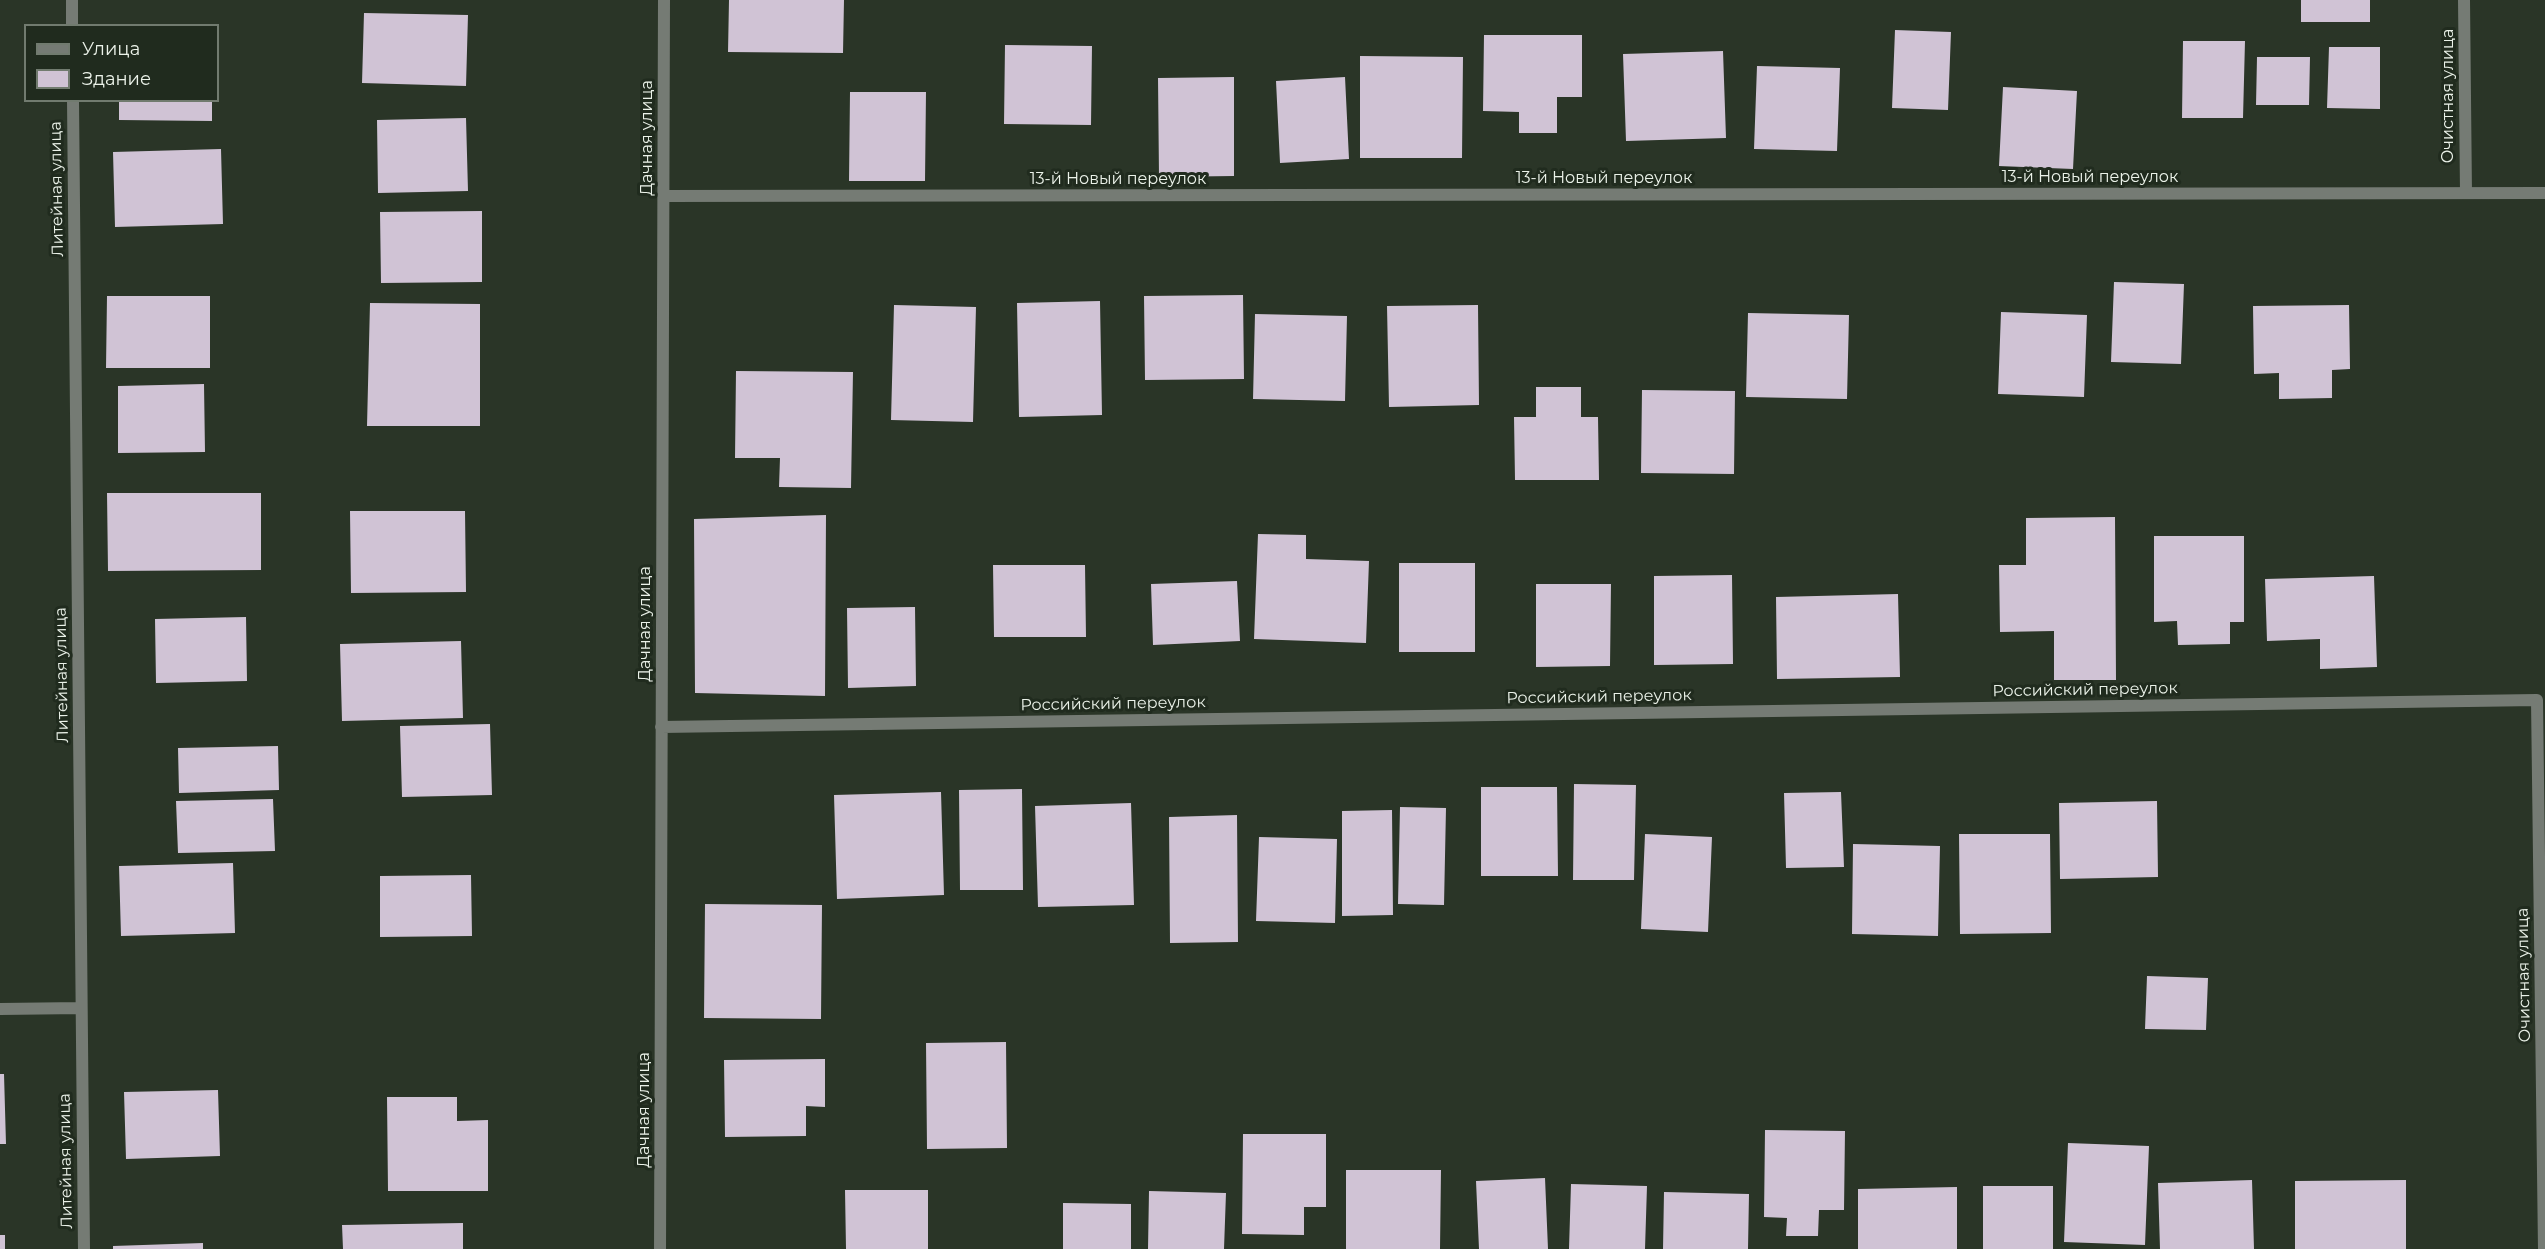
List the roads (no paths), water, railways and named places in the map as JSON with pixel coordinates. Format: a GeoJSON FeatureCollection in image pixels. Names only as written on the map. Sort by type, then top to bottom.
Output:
{"type":"FeatureCollection","features":[{"type":"Feature","properties":{"kind":"street"},"geometry":{"type":"LineString","coordinates":[[72,0],[72,24]]}},
{"type":"Feature","properties":{"kind":"street","name":"Дачная улица"},"geometry":{"type":"LineString","coordinates":[[660,1249],[664,0]]}},
{"type":"Feature","properties":{"kind":"street","name":"Очистная улица"},"geometry":{"type":"LineString","coordinates":[[2464,0],[2466,193]]}},
{"type":"Feature","properties":{"kind":"street","name":"Литейная улица"},"geometry":{"type":"LineString","coordinates":[[73,102],[84,1249]]}},
{"type":"Feature","properties":{"kind":"street","name":"13-й Новый переулок"},"geometry":{"type":"LineString","coordinates":[[663,196],[2545,193]]}},
{"type":"Feature","properties":{"kind":"street","name":"Очистная улица"},"geometry":{"type":"LineString","coordinates":[[2537,700],[2544,1249]]}},
{"type":"Feature","properties":{"kind":"street","name":"Российский переулок"},"geometry":{"type":"LineString","coordinates":[[662,727],[2537,700]]}},
{"type":"Feature","properties":{"kind":"street"},"geometry":{"type":"LineString","coordinates":[[0,1009],[81,1008]]}}]}
